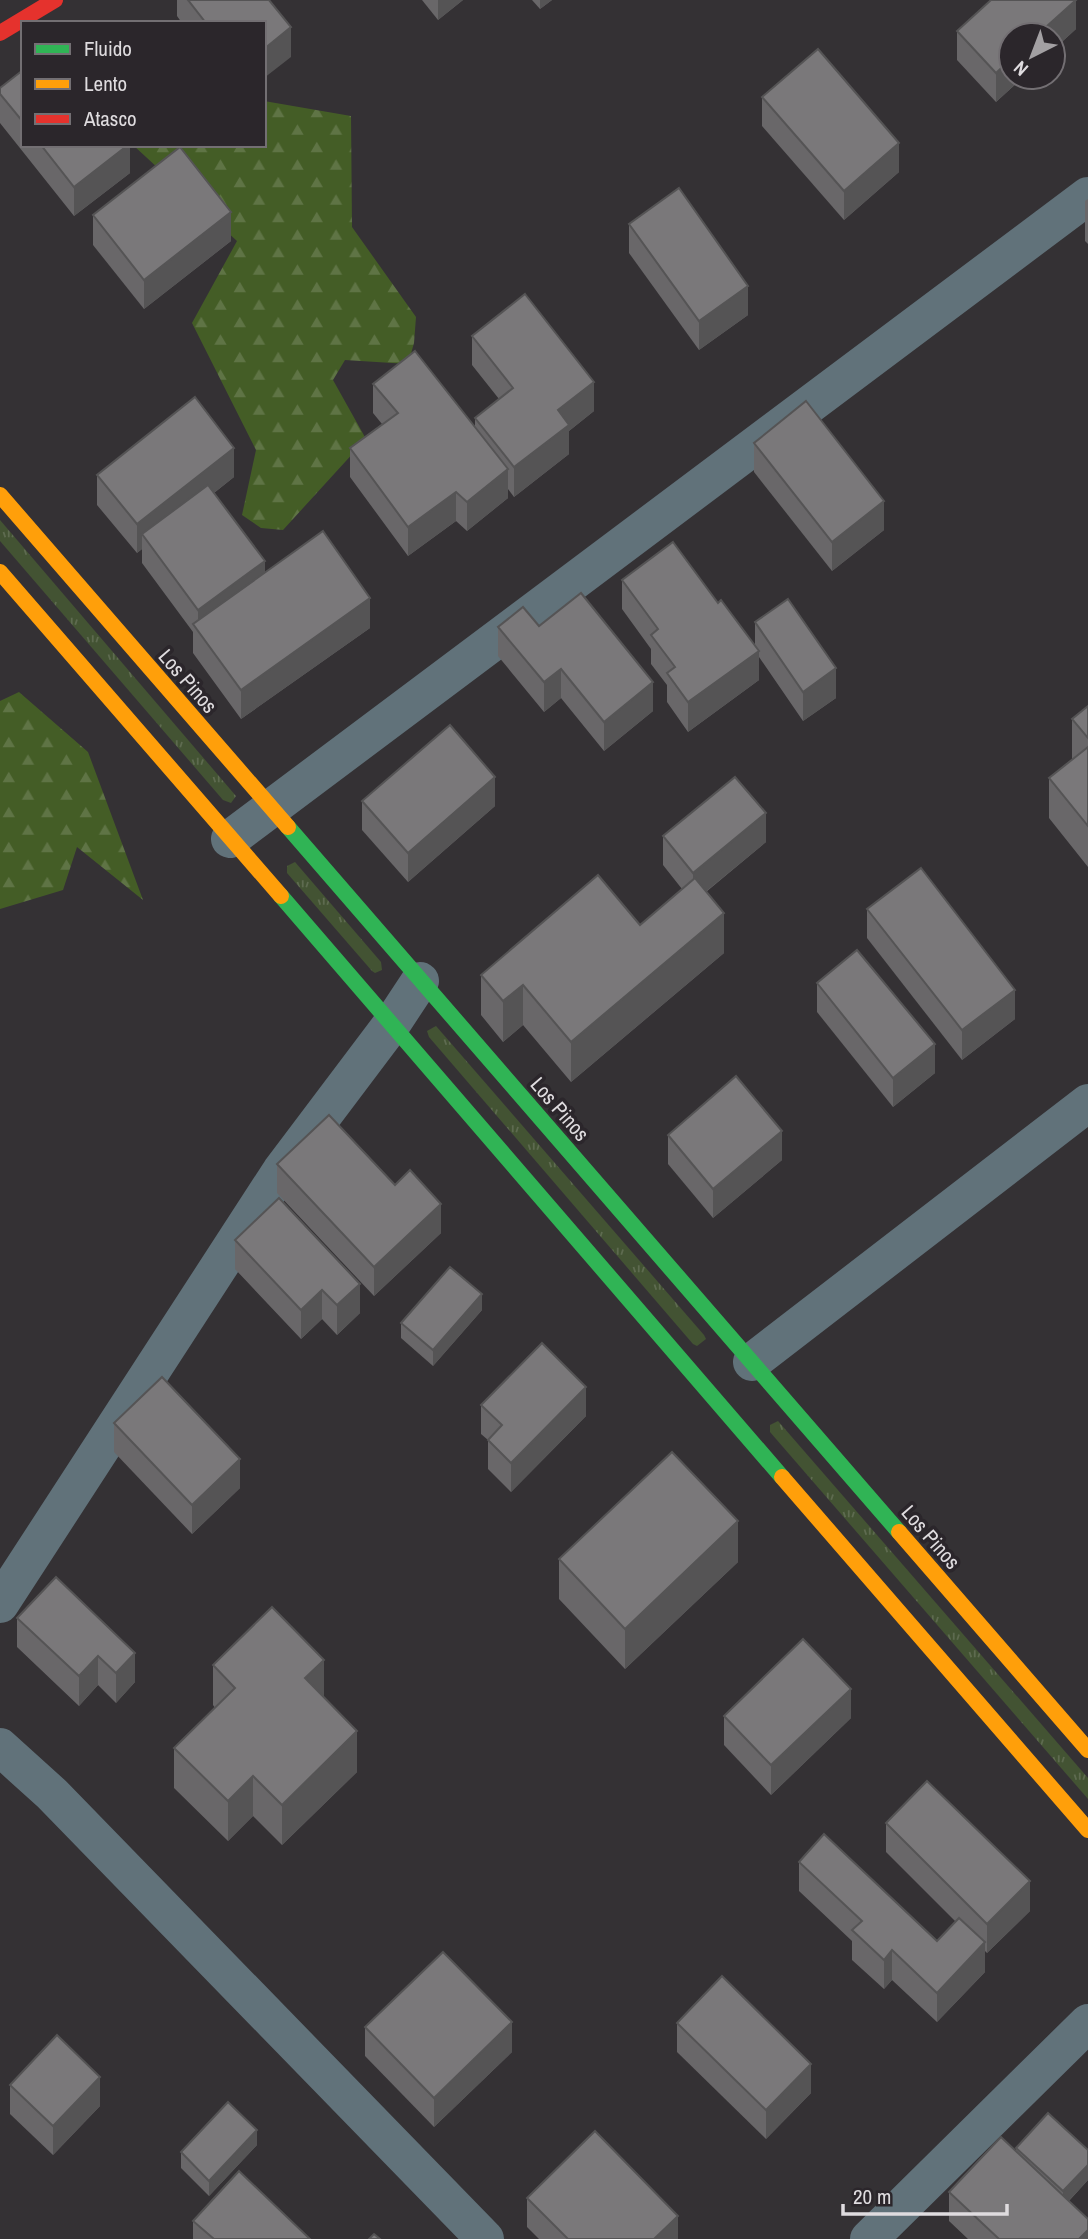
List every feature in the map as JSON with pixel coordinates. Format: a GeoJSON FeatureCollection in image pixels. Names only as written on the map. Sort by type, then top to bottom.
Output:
{"type":"FeatureCollection","features":[{"type":"Feature","properties":{"kind":"street"},"geometry":{"type":"LineString","coordinates":[[0,33],[55,0]]}},
{"type":"Feature","properties":{"kind":"street"},"geometry":{"type":"LineString","coordinates":[[230,839],[1088,195]]}},
{"type":"Feature","properties":{"kind":"street","name":"Los Pinos"},"geometry":{"type":"LineString","coordinates":[[0,495],[1088,1750]]}},
{"type":"Feature","properties":{"kind":"street"},"geometry":{"type":"LineString","coordinates":[[0,572],[1088,1830]]}},
{"type":"Feature","properties":{"kind":"street"},"geometry":{"type":"LineString","coordinates":[[0,1604],[281,1171],[421,981]]}},
{"type":"Feature","properties":{"kind":"street"},"geometry":{"type":"LineString","coordinates":[[752,1362],[1088,1103]]}},
{"type":"Feature","properties":{"kind":"street"},"geometry":{"type":"LineString","coordinates":[[0,1747],[52,1794],[485,2239]]}},
{"type":"Feature","properties":{"kind":"street"},"geometry":{"type":"LineString","coordinates":[[869,2239],[1088,2023]]}},
{"type":"Feature","properties":{"kind":"green space"},"geometry":{"type":"Polygon","coordinates":[[[266,101],[351,116],[352,227],[416,317],[414,343],[408,364],[345,360],[333,380],[366,439],[283,530],[261,528],[242,515],[256,450],[192,323],[237,241],[135,147],[266,147],[266,101]]]}},
{"type":"Feature","properties":{"kind":"green space"},"geometry":{"type":"Polygon","coordinates":[[[0,520],[236,796],[231,803],[223,800],[0,541],[0,520]]]}},
{"type":"Feature","properties":{"kind":"green space"},"geometry":{"type":"Polygon","coordinates":[[[19,692],[88,752],[143,900],[77,847],[63,890],[0,909],[0,701],[19,692]]]}},
{"type":"Feature","properties":{"kind":"green space"},"geometry":{"type":"Polygon","coordinates":[[[295,862],[381,962],[382,970],[375,973],[372,971],[287,873],[287,866],[295,862]]]}},
{"type":"Feature","properties":{"kind":"green space"},"geometry":{"type":"Polygon","coordinates":[[[436,1026],[706,1339],[697,1346],[693,1344],[429,1037],[427,1031],[436,1026]]]}},
{"type":"Feature","properties":{"kind":"green space"},"geometry":{"type":"Polygon","coordinates":[[[778,1421],[1088,1778],[1088,1799],[770,1432],[770,1425],[778,1421]]]}},
{"type":"Feature","properties":{"kind":"building"},"geometry":{"type":"Polygon","coordinates":[[[188,0],[269,0],[291,27],[266,47],[266,21],[204,21],[188,0]]]}},
{"type":"Feature","properties":{"kind":"building"},"geometry":{"type":"Polygon","coordinates":[[[991,0],[1076,0],[1053,21],[997,21],[996,73],[957,31],[991,0]]]}},
{"type":"Feature","properties":{"kind":"building"},"geometry":{"type":"Polygon","coordinates":[[[818,49],[899,143],[844,191],[762,97],[818,49]]]}},
{"type":"Feature","properties":{"kind":"building"},"geometry":{"type":"Polygon","coordinates":[[[21,72],[21,120],[0,94],[0,88],[21,72]]]}},
{"type":"Feature","properties":{"kind":"building"},"geometry":{"type":"Polygon","coordinates":[[[43,147],[125,147],[74,187],[43,147]]]}},
{"type":"Feature","properties":{"kind":"building"},"geometry":{"type":"Polygon","coordinates":[[[180,147],[231,212],[144,280],[93,215],[180,147]]]}},
{"type":"Feature","properties":{"kind":"building"},"geometry":{"type":"Polygon","coordinates":[[[679,188],[748,286],[699,321],[629,224],[679,188]]]}},
{"type":"Feature","properties":{"kind":"building"},"geometry":{"type":"Polygon","coordinates":[[[525,294],[594,382],[558,410],[569,425],[514,467],[475,418],[513,388],[472,336],[525,294]]]}},
{"type":"Feature","properties":{"kind":"building"},"geometry":{"type":"Polygon","coordinates":[[[415,351],[508,469],[467,502],[456,492],[408,527],[350,448],[398,413],[373,384],[415,351]]]}},
{"type":"Feature","properties":{"kind":"building"},"geometry":{"type":"Polygon","coordinates":[[[195,397],[234,448],[137,524],[97,475],[195,397]]]}},
{"type":"Feature","properties":{"kind":"building"},"geometry":{"type":"Polygon","coordinates":[[[806,401],[884,501],[832,542],[754,443],[806,401]]]}},
{"type":"Feature","properties":{"kind":"building"},"geometry":{"type":"Polygon","coordinates":[[[208,485],[265,561],[198,610],[142,534],[208,485]]]}},
{"type":"Feature","properties":{"kind":"building"},"geometry":{"type":"Polygon","coordinates":[[[323,531],[370,598],[241,690],[193,624],[323,531]]]}},
{"type":"Feature","properties":{"kind":"building"},"geometry":{"type":"Polygon","coordinates":[[[673,542],[718,603],[721,600],[759,651],[688,702],[667,673],[675,667],[651,635],[658,629],[622,580],[673,542]]]}},
{"type":"Feature","properties":{"kind":"building"},"geometry":{"type":"Polygon","coordinates":[[[581,593],[653,682],[604,722],[561,669],[544,682],[498,627],[523,607],[539,626],[581,593]]]}},
{"type":"Feature","properties":{"kind":"building"},"geometry":{"type":"Polygon","coordinates":[[[788,599],[836,668],[803,692],[755,622],[788,599]]]}},
{"type":"Feature","properties":{"kind":"building"},"geometry":{"type":"Polygon","coordinates":[[[1088,706],[1088,738],[1072,719],[1088,706]]]}},
{"type":"Feature","properties":{"kind":"building"},"geometry":{"type":"Polygon","coordinates":[[[450,725],[495,777],[408,853],[362,801],[450,725]]]}},
{"type":"Feature","properties":{"kind":"building"},"geometry":{"type":"Polygon","coordinates":[[[1088,747],[1088,826],[1049,778],[1088,747]]]}},
{"type":"Feature","properties":{"kind":"building"},"geometry":{"type":"Polygon","coordinates":[[[735,777],[766,813],[693,873],[663,836],[735,777]]]}},
{"type":"Feature","properties":{"kind":"building"},"geometry":{"type":"Polygon","coordinates":[[[921,868],[1015,990],[962,1030],[867,909],[921,868]]]}},
{"type":"Feature","properties":{"kind":"building"},"geometry":{"type":"Polygon","coordinates":[[[598,875],[640,925],[695,878],[724,913],[571,1042],[523,985],[503,1001],[481,975],[598,875]]]}},
{"type":"Feature","properties":{"kind":"building"},"geometry":{"type":"Polygon","coordinates":[[[857,950],[935,1044],[893,1078],[817,983],[857,950]]]}},
{"type":"Feature","properties":{"kind":"building"},"geometry":{"type":"Polygon","coordinates":[[[736,1076],[782,1131],[713,1189],[668,1135],[736,1076]]]}},
{"type":"Feature","properties":{"kind":"building"},"geometry":{"type":"Polygon","coordinates":[[[329,1115],[395,1185],[410,1170],[441,1204],[374,1267],[277,1164],[329,1115]]]}},
{"type":"Feature","properties":{"kind":"building"},"geometry":{"type":"Polygon","coordinates":[[[279,1198],[360,1284],[337,1305],[322,1290],[301,1310],[235,1240],[279,1198]]]}},
{"type":"Feature","properties":{"kind":"building"},"geometry":{"type":"Polygon","coordinates":[[[450,1267],[482,1294],[433,1350],[401,1323],[450,1267]]]}},
{"type":"Feature","properties":{"kind":"building"},"geometry":{"type":"Polygon","coordinates":[[[542,1343],[586,1387],[511,1463],[488,1440],[502,1425],[481,1405],[542,1343]]]}},
{"type":"Feature","properties":{"kind":"building"},"geometry":{"type":"Polygon","coordinates":[[[162,1377],[240,1459],[192,1505],[114,1423],[162,1377]]]}},
{"type":"Feature","properties":{"kind":"building"},"geometry":{"type":"Polygon","coordinates":[[[672,1452],[738,1521],[625,1629],[559,1559],[672,1452]]]}},
{"type":"Feature","properties":{"kind":"building"},"geometry":{"type":"Polygon","coordinates":[[[56,1577],[135,1653],[116,1673],[98,1656],[79,1676],[17,1618],[56,1577]]]}},
{"type":"Feature","properties":{"kind":"building"},"geometry":{"type":"Polygon","coordinates":[[[272,1607],[324,1660],[305,1678],[357,1731],[282,1805],[253,1776],[228,1801],[174,1748],[235,1688],[213,1665],[272,1607]]]}},
{"type":"Feature","properties":{"kind":"building"},"geometry":{"type":"Polygon","coordinates":[[[803,1639],[851,1689],[771,1765],[724,1716],[803,1639]]]}},
{"type":"Feature","properties":{"kind":"building"},"geometry":{"type":"Polygon","coordinates":[[[927,1781],[1030,1881],[987,1924],[886,1823],[927,1781]]]}},
{"type":"Feature","properties":{"kind":"building"},"geometry":{"type":"Polygon","coordinates":[[[824,1834],[937,1941],[959,1918],[985,1942],[937,1993],[892,1950],[884,1960],[852,1930],[862,1921],[799,1862],[824,1834]]]}},
{"type":"Feature","properties":{"kind":"building"},"geometry":{"type":"Polygon","coordinates":[[[443,1952],[512,2022],[434,2098],[365,2027],[443,1952]]]}},
{"type":"Feature","properties":{"kind":"building"},"geometry":{"type":"Polygon","coordinates":[[[722,1976],[811,2064],[766,2110],[677,2023],[722,1976]]]}},
{"type":"Feature","properties":{"kind":"building"},"geometry":{"type":"Polygon","coordinates":[[[57,2035],[100,2077],[53,2126],[10,2085],[57,2035]]]}},
{"type":"Feature","properties":{"kind":"building"},"geometry":{"type":"Polygon","coordinates":[[[228,2102],[257,2130],[209,2181],[181,2152],[228,2102]]]}},
{"type":"Feature","properties":{"kind":"building"},"geometry":{"type":"Polygon","coordinates":[[[1048,2113],[1088,2150],[1088,2165],[1063,2191],[1016,2148],[1048,2113]]]}},
{"type":"Feature","properties":{"kind":"building"},"geometry":{"type":"Polygon","coordinates":[[[595,2131],[678,2216],[654,2239],[568,2239],[527,2198],[595,2131]]]}},
{"type":"Feature","properties":{"kind":"building"},"geometry":{"type":"Polygon","coordinates":[[[1001,2137],[1088,2219],[1088,2230],[1079,2239],[999,2239],[949,2192],[1001,2137]]]}},
{"type":"Feature","properties":{"kind":"building"},"geometry":{"type":"Polygon","coordinates":[[[239,2171],[310,2239],[214,2239],[193,2221],[239,2171]]]}},
{"type":"Feature","properties":{"kind":"traffic: fast"},"geometry":{"type":"LineString","coordinates":[[288,827],[899,1532]]}},
{"type":"Feature","properties":{"kind":"traffic: fast"},"geometry":{"type":"LineString","coordinates":[[281,896],[782,1477]]}},
{"type":"Feature","properties":{"kind":"traffic: slow"},"geometry":{"type":"LineString","coordinates":[[0,495],[288,827]]}},
{"type":"Feature","properties":{"kind":"traffic: slow"},"geometry":{"type":"LineString","coordinates":[[0,572],[281,896]]}},
{"type":"Feature","properties":{"kind":"traffic: slow"},"geometry":{"type":"LineString","coordinates":[[782,1477],[1088,1830]]}},
{"type":"Feature","properties":{"kind":"traffic: slow"},"geometry":{"type":"LineString","coordinates":[[899,1532],[1088,1750]]}},
{"type":"Feature","properties":{"kind":"traffic: jam"},"geometry":{"type":"LineString","coordinates":[[0,33],[55,0]]}}]}
